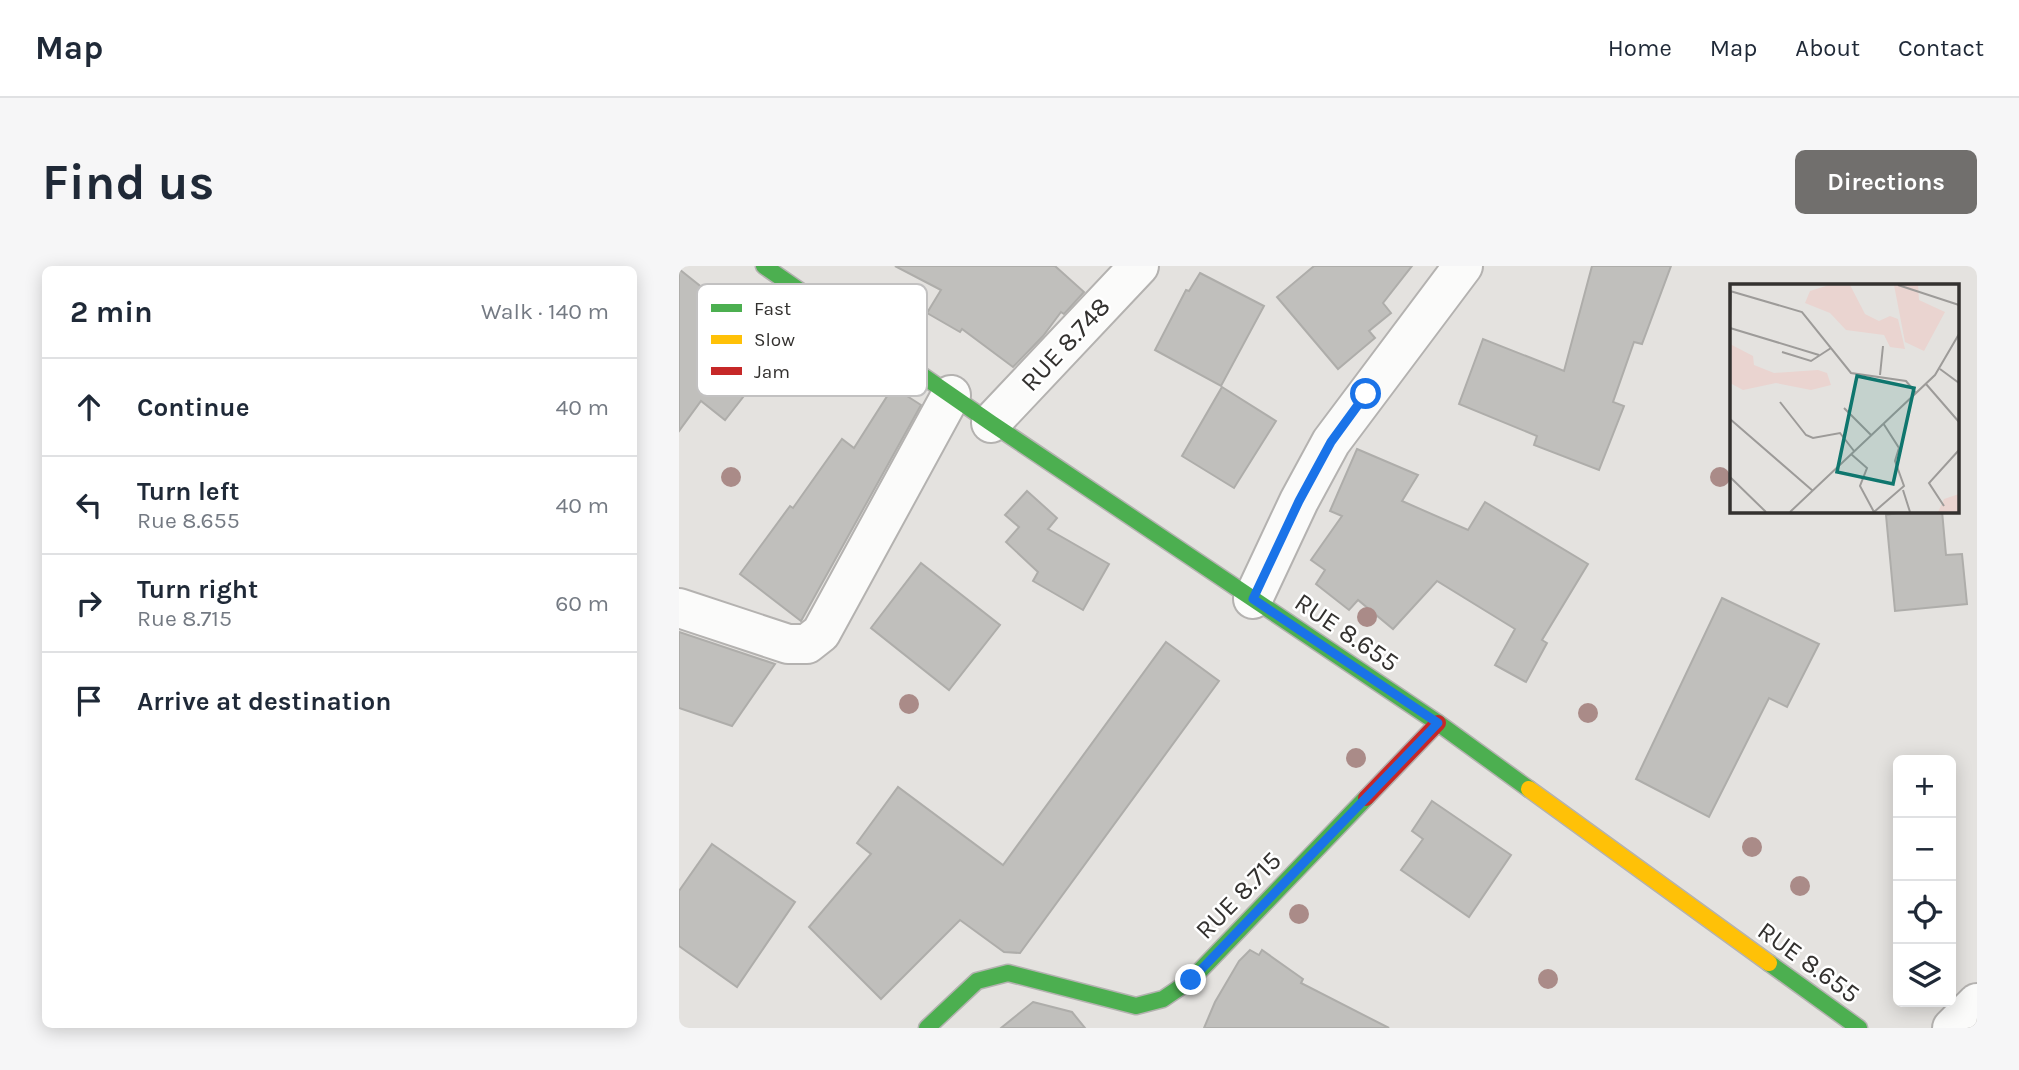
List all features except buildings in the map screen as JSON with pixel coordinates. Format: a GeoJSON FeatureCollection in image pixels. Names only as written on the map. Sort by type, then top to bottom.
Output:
{"type":"FeatureCollection","features":[{"type":"Feature","properties":{"kind":"street","name":"RUE 8.655"},"geometry":{"type":"LineString","coordinates":[[764,266],[790,284]]}},
{"type":"Feature","properties":{"kind":"street","name":"RUE 8.748"},"geometry":{"type":"LineString","coordinates":[[991,423],[1139,266]]}},
{"type":"Feature","properties":{"kind":"street"},"geometry":{"type":"LineString","coordinates":[[1253,599],[1299,501],[1331,442],[1463,266]]}},
{"type":"Feature","properties":{"kind":"street","name":"RUE 8.655"},"geometry":{"type":"LineString","coordinates":[[927,378],[1438,723],[1859,1028]]}},
{"type":"Feature","properties":{"kind":"street"},"geometry":{"type":"LineString","coordinates":[[679,608],[788,644],[807,644],[821,633],[951,395]]}},
{"type":"Feature","properties":{"kind":"street","name":"RUE 8.715"},"geometry":{"type":"LineString","coordinates":[[927,1028],[977,981],[1008,973],[1136,1006],[1163,999],[1191,980],[1438,723]]}},
{"type":"Feature","properties":{"kind":"street"},"geometry":{"type":"LineString","coordinates":[[1952,1028],[1977,1003]]}},
{"type":"Feature","properties":{"kind":"traffic: fast"},"geometry":{"type":"LineString","coordinates":[[764,266],[790,284]]}},
{"type":"Feature","properties":{"kind":"traffic: fast"},"geometry":{"type":"LineString","coordinates":[[927,379],[1438,723],[1529,789]]}},
{"type":"Feature","properties":{"kind":"traffic: fast"},"geometry":{"type":"LineString","coordinates":[[927,1028],[977,981],[1008,973],[1136,1006],[1163,999],[1191,980],[1366,798]]}},
{"type":"Feature","properties":{"kind":"traffic: fast"},"geometry":{"type":"LineString","coordinates":[[1769,963],[1859,1028]]}},
{"type":"Feature","properties":{"kind":"traffic: slow"},"geometry":{"type":"LineString","coordinates":[[1529,789],[1769,963]]}},
{"type":"Feature","properties":{"kind":"traffic: jam"},"geometry":{"type":"LineString","coordinates":[[1366,798],[1438,723]]}},
{"type":"Feature","properties":{"kind":"route"},"geometry":{"type":"LineString","coordinates":[[1191,980],[1438,723],[1253,599],[1299,501],[1331,442],[1366,394]]}}]}
